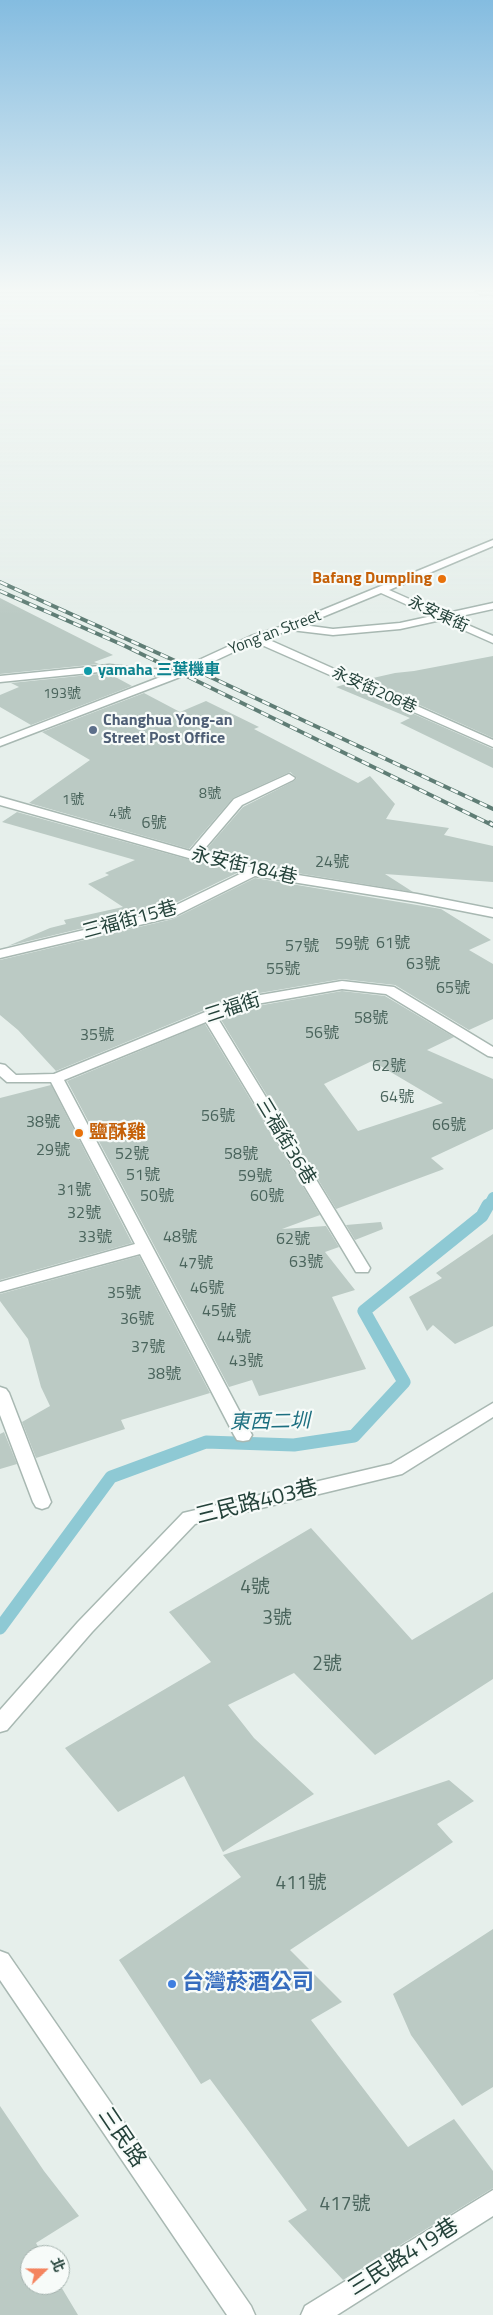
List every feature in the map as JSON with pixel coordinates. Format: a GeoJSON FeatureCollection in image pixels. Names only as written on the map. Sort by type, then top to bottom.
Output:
{"type":"FeatureCollection","features":[{"type":"Feature","properties":{"kind":"street","name":"Yong’an Street"},"geometry":{"type":"LineString","coordinates":[[0,743],[176,675],[255,638],[290,627],[493,543]]}},
{"type":"Feature","properties":{"kind":"street","name":"永安東街"},"geometry":{"type":"LineString","coordinates":[[382,590],[493,640]]}},
{"type":"Feature","properties":{"kind":"street"},"geometry":{"type":"LineString","coordinates":[[290,627],[334,632],[400,626],[493,606]]}},
{"type":"Feature","properties":{"kind":"street","name":"永安街208巷"},"geometry":{"type":"LineString","coordinates":[[255,638],[493,744]]}},
{"type":"Feature","properties":{"kind":"street"},"geometry":{"type":"LineString","coordinates":[[0,679],[110,668],[176,675]]}},
{"type":"Feature","properties":{"kind":"street"},"geometry":{"type":"LineString","coordinates":[[192,856],[238,802],[289,778]]}},
{"type":"Feature","properties":{"kind":"street","name":"永安街184巷"},"geometry":{"type":"LineString","coordinates":[[0,801],[253,872],[417,898],[493,913]]}},
{"type":"Feature","properties":{"kind":"street","name":"三福街15巷"},"geometry":{"type":"LineString","coordinates":[[0,954],[168,914],[253,872]]}},
{"type":"Feature","properties":{"kind":"street","name":"三福街"},"geometry":{"type":"LineString","coordinates":[[0,1068],[6,1082],[56,1078],[242,1002],[342,985],[389,990],[493,1053]]}},
{"type":"Feature","properties":{"kind":"street","name":"三福街36巷"},"geometry":{"type":"LineString","coordinates":[[209,1016],[362,1268]]}},
{"type":"Feature","properties":{"kind":"street"},"geometry":{"type":"LineString","coordinates":[[56,1078],[243,1435]]}},
{"type":"Feature","properties":{"kind":"street"},"geometry":{"type":"LineString","coordinates":[[0,1287],[144,1247]]}},
{"type":"Feature","properties":{"kind":"street"},"geometry":{"type":"LineString","coordinates":[[0,1393],[42,1502]]}},
{"type":"Feature","properties":{"kind":"street","name":"三民路403巷"},"geometry":{"type":"LineString","coordinates":[[0,1724],[85,1627],[190,1518],[396,1469],[493,1409]]}},
{"type":"Feature","properties":{"kind":"street","name":"三民路"},"geometry":{"type":"LineString","coordinates":[[0,1960],[242,2315]]}},
{"type":"Feature","properties":{"kind":"street","name":"三民路419巷"},"geometry":{"type":"LineString","coordinates":[[314,2315],[493,2202]]}},
{"type":"Feature","properties":{"kind":"building"},"geometry":{"type":"Polygon","coordinates":[[[0,598],[113,655],[94,662],[99,664],[0,674],[0,598]]]}},
{"type":"Feature","properties":{"kind":"building"},"geometry":{"type":"Polygon","coordinates":[[[493,656],[493,738],[364,680],[395,673],[493,656]]]}},
{"type":"Feature","properties":{"kind":"building"},"geometry":{"type":"Polygon","coordinates":[[[108,673],[132,686],[31,725],[0,707],[0,695],[19,687],[11,683],[108,673]]]}},
{"type":"Feature","properties":{"kind":"building"},"geometry":{"type":"Polygon","coordinates":[[[346,684],[493,749],[493,768],[400,723],[410,718],[336,687],[346,684]]]}},
{"type":"Feature","properties":{"kind":"building"},"geometry":{"type":"Polygon","coordinates":[[[144,693],[180,712],[206,701],[259,727],[254,729],[358,783],[370,776],[395,804],[386,819],[449,828],[444,835],[493,846],[493,882],[385,874],[413,892],[254,866],[204,852],[243,807],[294,781],[297,778],[290,772],[233,798],[189,849],[29,803],[90,760],[42,732],[144,693]]]}},
{"type":"Feature","properties":{"kind":"building"},"geometry":{"type":"Polygon","coordinates":[[[17,812],[237,873],[163,909],[8,946],[50,928],[66,924],[64,920],[123,907],[88,884],[109,875],[105,873],[135,860],[2,822],[17,812]]]}},
{"type":"Feature","properties":{"kind":"building"},"geometry":{"type":"Polygon","coordinates":[[[255,878],[441,909],[491,940],[469,950],[493,964],[493,1019],[469,1030],[395,985],[342,979],[236,997],[56,1071],[18,1030],[0,1015],[0,960],[173,919],[255,878]]]}},
{"type":"Feature","properties":{"kind":"building"},"geometry":{"type":"Polygon","coordinates":[[[342,991],[385,996],[454,1037],[427,1050],[493,1079],[493,1129],[431,1158],[444,1169],[336,1209],[220,1018],[246,1008],[342,991]],[[372,1061],[324,1084],[358,1131],[443,1103],[372,1061]]]}},
{"type":"Feature","properties":{"kind":"building"},"geometry":{"type":"Polygon","coordinates":[[[205,1024],[320,1215],[282,1229],[326,1226],[339,1247],[325,1252],[355,1290],[332,1297],[366,1369],[259,1396],[252,1380],[229,1387],[67,1081],[205,1024]]]}},
{"type":"Feature","properties":{"kind":"building"},"geometry":{"type":"Polygon","coordinates":[[[51,1085],[132,1243],[0,1280],[0,1098],[51,1085]]]}},
{"type":"Feature","properties":{"kind":"building"},"geometry":{"type":"Polygon","coordinates":[[[381,1222],[383,1229],[355,1240],[346,1225],[381,1222]]]}},
{"type":"Feature","properties":{"kind":"building"},"geometry":{"type":"Polygon","coordinates":[[[493,1234],[493,1326],[455,1344],[433,1325],[427,1331],[409,1297],[442,1278],[436,1273],[493,1234]]]}},
{"type":"Feature","properties":{"kind":"building"},"geometry":{"type":"Polygon","coordinates":[[[139,1256],[210,1393],[121,1420],[125,1429],[36,1458],[22,1422],[50,1406],[41,1387],[28,1339],[0,1301],[0,1294],[139,1256]]]}},
{"type":"Feature","properties":{"kind":"building"},"geometry":{"type":"Polygon","coordinates":[[[4,1432],[17,1464],[0,1469],[0,1434],[4,1432]]]}},
{"type":"Feature","properties":{"kind":"building"},"geometry":{"type":"Polygon","coordinates":[[[311,1528],[412,1640],[493,1592],[493,1679],[375,1755],[294,1673],[228,1705],[254,1738],[314,1794],[223,1852],[184,1776],[118,1812],[65,1748],[211,1662],[169,1612],[311,1528]]]}},
{"type":"Feature","properties":{"kind":"building"},"geometry":{"type":"Polygon","coordinates":[[[449,1780],[474,1801],[437,1824],[453,1842],[290,1950],[342,2002],[311,2020],[408,2147],[454,2119],[493,2171],[493,2188],[343,2280],[288,2221],[307,2210],[210,2079],[201,2084],[119,1960],[241,1877],[223,1855],[449,1780]]]}},
{"type":"Feature","properties":{"kind":"building"},"geometry":{"type":"Polygon","coordinates":[[[493,1929],[493,2087],[462,2106],[411,2035],[393,1994],[493,1929]]]}},
{"type":"Feature","properties":{"kind":"building"},"geometry":{"type":"Polygon","coordinates":[[[0,2106],[44,2171],[79,2216],[36,2243],[37,2245],[20,2245],[20,2295],[66,2295],[78,2315],[0,2315],[0,2106]]]}},
{"type":"Feature","properties":{"kind":"waterway","name":"東西二圳"},"geometry":{"type":"LineString","coordinates":[[488,1206],[493,1197]]}},
{"type":"Feature","properties":{"kind":"waterway","name":"東西二圳"},"geometry":{"type":"LineString","coordinates":[[0,1628],[111,1477],[206,1442],[294,1445],[354,1436],[404,1382],[364,1311],[482,1216],[488,1205]]}},
{"type":"Feature","properties":{"kind":"railway"},"geometry":{"type":"LineString","coordinates":[[0,582],[191,668],[493,809]]}},
{"type":"Feature","properties":{"kind":"railway"},"geometry":{"type":"LineString","coordinates":[[0,591],[123,645],[492,825]]}},
{"type":"Feature","properties":{"kind":"place","name":"Bafang Dumpling"},"geometry":{"type":"Point","coordinates":[442,579]}},
{"type":"Feature","properties":{"kind":"place","name":"yamaha 三葉機車"},"geometry":{"type":"Point","coordinates":[88,671]}},
{"type":"Feature","properties":{"kind":"place","name":"Changhua Yong-an Street Post Office"},"geometry":{"type":"Point","coordinates":[93,730]}},
{"type":"Feature","properties":{"kind":"place","name":"鹽酥雞"},"geometry":{"type":"Point","coordinates":[79,1133]}},
{"type":"Feature","properties":{"kind":"place","name":"台灣菸酒公司"},"geometry":{"type":"Point","coordinates":[172,1984]}}]}
